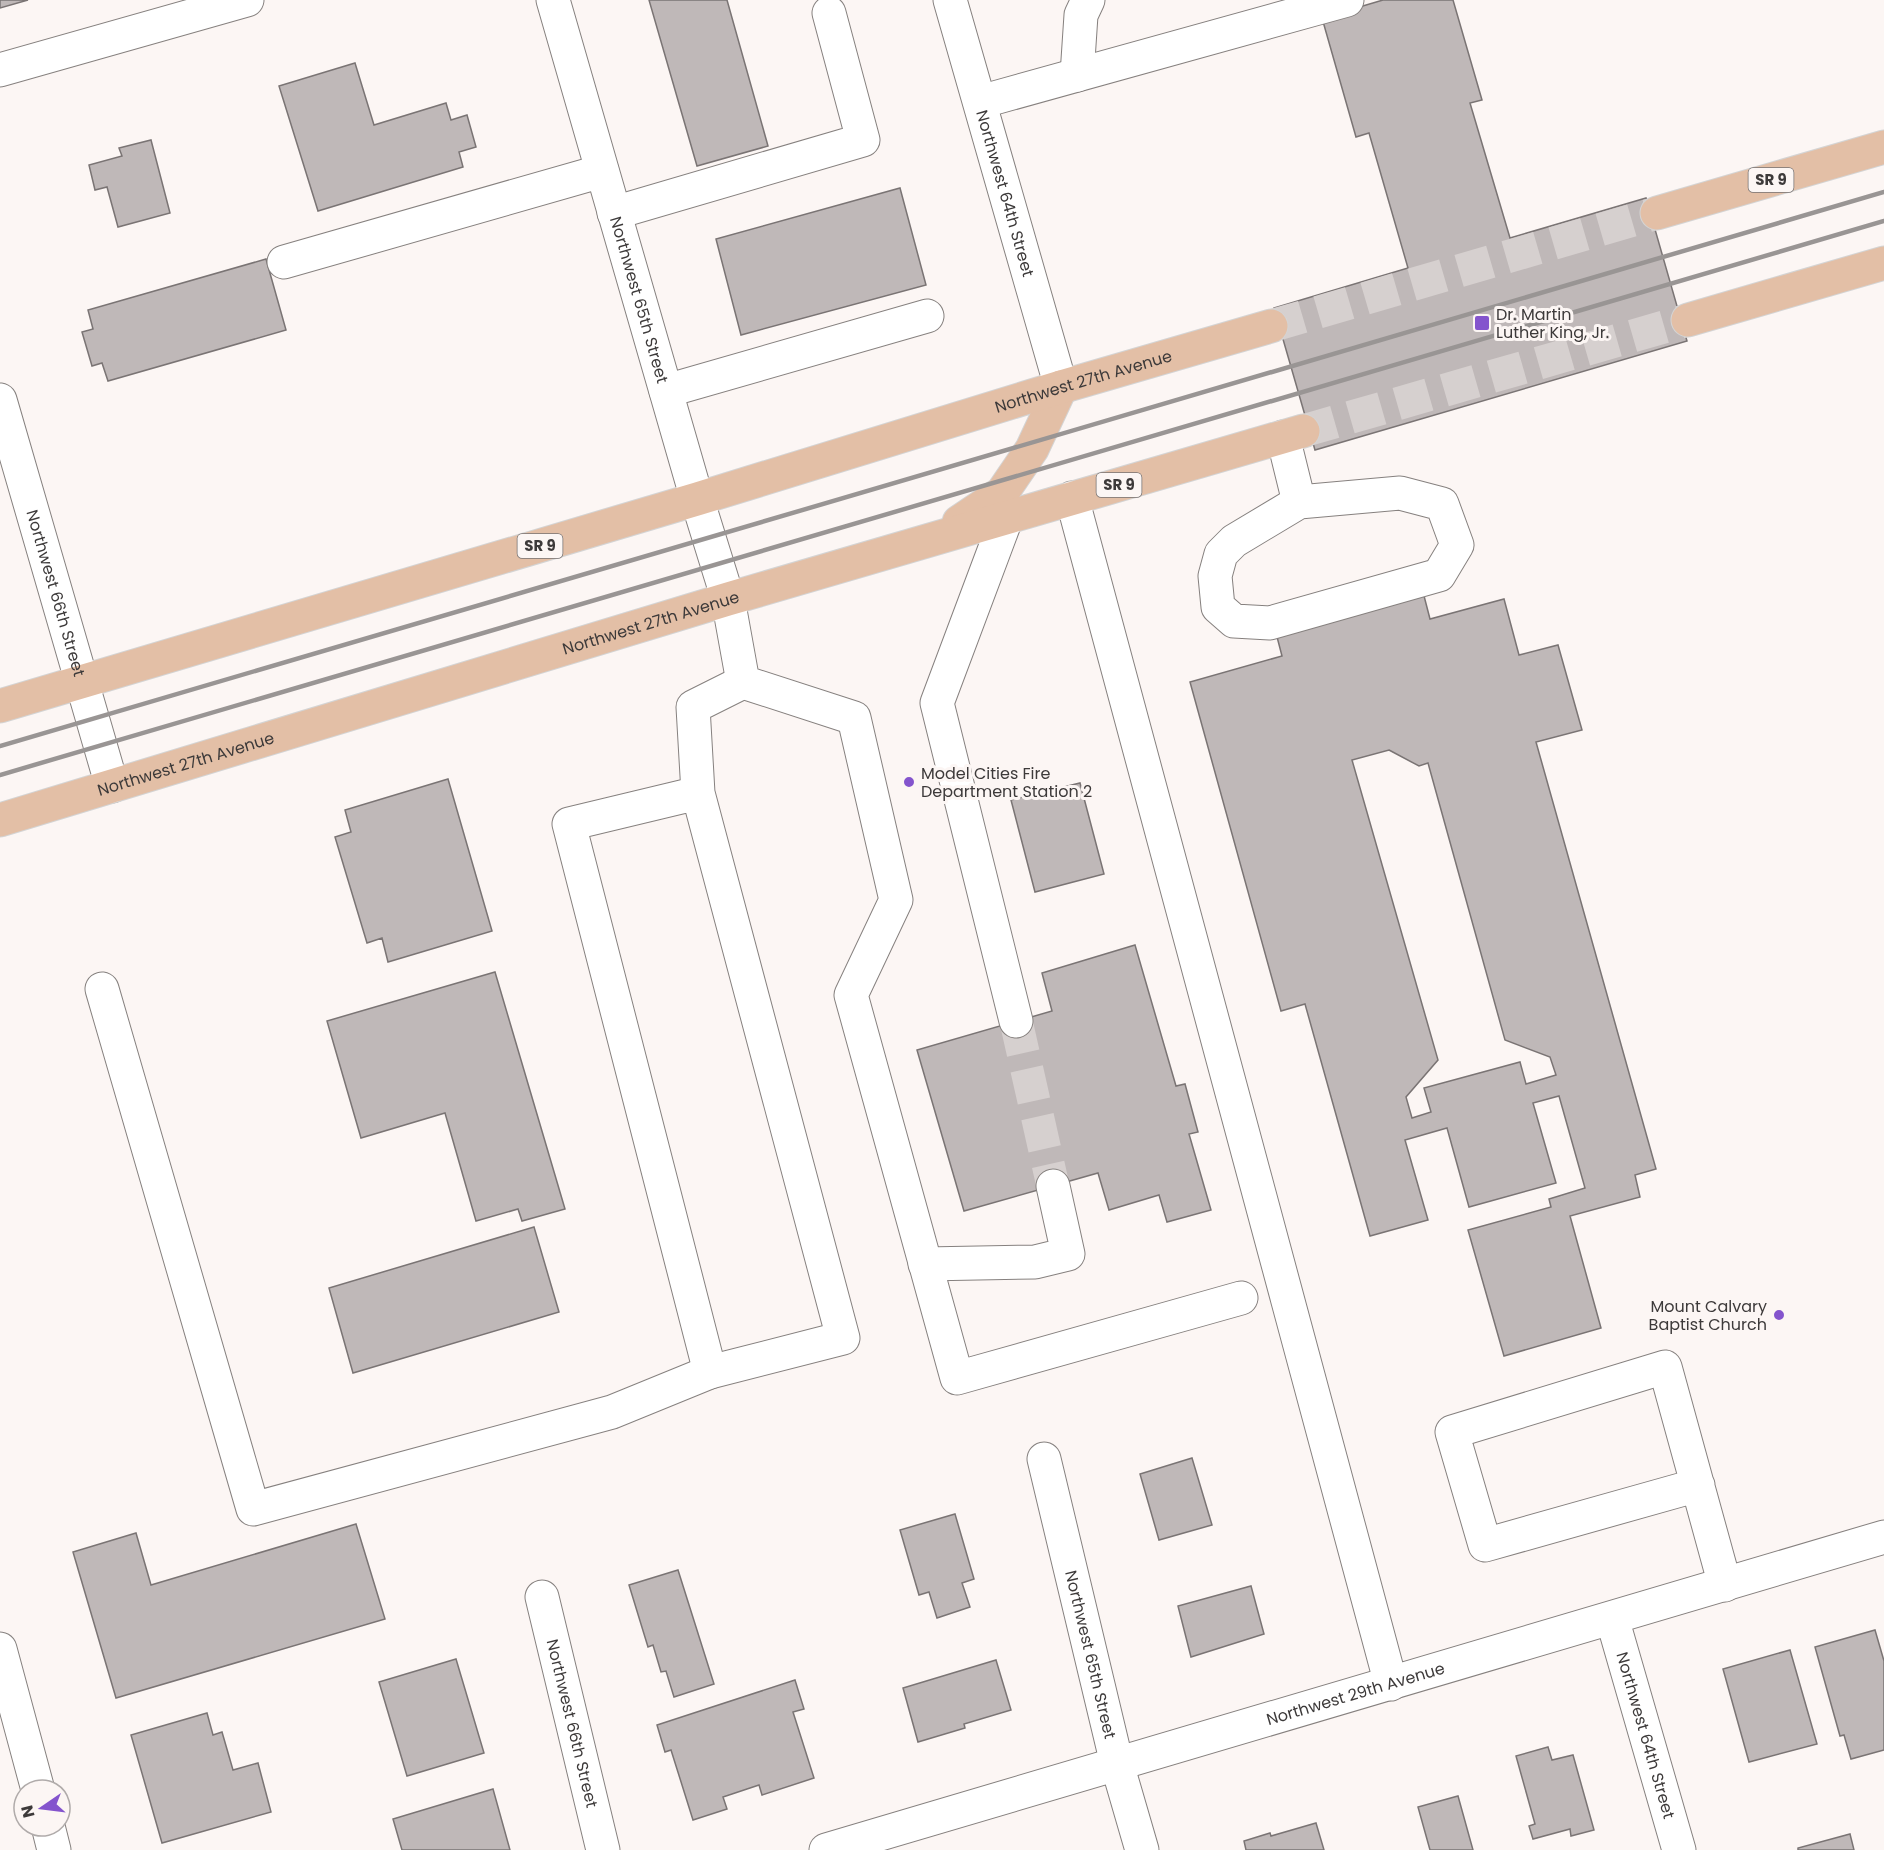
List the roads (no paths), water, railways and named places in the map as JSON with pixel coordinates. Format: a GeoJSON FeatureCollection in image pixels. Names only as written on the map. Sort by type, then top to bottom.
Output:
{"type":"FeatureCollection","features":[{"type":"Feature","properties":{"kind":"main road","name":"SR 9"},"geometry":{"type":"LineString","coordinates":[[1658,213],[1884,147]]}},
{"type":"Feature","properties":{"kind":"main road"},"geometry":{"type":"LineString","coordinates":[[1688,320],[1884,263]]}},
{"type":"Feature","properties":{"kind":"main road","name":"Northwest 27th Avenue"},"geometry":{"type":"LineString","coordinates":[[0,706],[697,500],[1061,387],[1271,326]]}},
{"type":"Feature","properties":{"kind":"main road"},"geometry":{"type":"LineString","coordinates":[[935,538],[1002,493],[1032,449],[1061,387]]}},
{"type":"Feature","properties":{"kind":"main road","name":"Northwest 27th Avenue"},"geometry":{"type":"LineString","coordinates":[[0,820],[728,599],[1293,434]]}},
{"type":"Feature","properties":{"kind":"street"},"geometry":{"type":"LineString","coordinates":[[0,70],[247,0]]}},
{"type":"Feature","properties":{"kind":"street","name":"Northwest 65th Street"},"geometry":{"type":"LineString","coordinates":[[553,0],[697,500],[728,599],[743,682]]}},
{"type":"Feature","properties":{"kind":"street","name":"Northwest 64th Street"},"geometry":{"type":"LineString","coordinates":[[950,0],[1061,387]]}},
{"type":"Feature","properties":{"kind":"street"},"geometry":{"type":"LineString","coordinates":[[1077,75],[1081,15],[1088,0]]}},
{"type":"Feature","properties":{"kind":"street"},"geometry":{"type":"LineString","coordinates":[[980,102],[1347,0]]}},
{"type":"Feature","properties":{"kind":"street"},"geometry":{"type":"LineString","coordinates":[[614,213],[863,140],[829,13]]}},
{"type":"Feature","properties":{"kind":"street"},"geometry":{"type":"LineString","coordinates":[[284,262],[602,171]]}},
{"type":"Feature","properties":{"kind":"street"},"geometry":{"type":"LineString","coordinates":[[666,391],[927,316]]}},
{"type":"Feature","properties":{"kind":"street","name":"Northwest 66th Street"},"geometry":{"type":"LineString","coordinates":[[0,400],[112,786]]}},
{"type":"Feature","properties":{"kind":"street"},"geometry":{"type":"LineString","coordinates":[[1293,434],[1299,502]]}},
{"type":"Feature","properties":{"kind":"street"},"geometry":{"type":"LineString","coordinates":[[1400,493],[1421,498],[1442,504],[1457,545],[1439,575],[1270,623],[1234,621],[1218,607],[1215,576],[1221,554],[1234,541],[1299,502],[1400,493]]}},
{"type":"Feature","properties":{"kind":"street"},"geometry":{"type":"LineString","coordinates":[[1072,498],[1391,1684]]}},
{"type":"Feature","properties":{"kind":"street"},"geometry":{"type":"LineString","coordinates":[[1006,519],[937,703],[1016,1021]]}},
{"type":"Feature","properties":{"kind":"street"},"geometry":{"type":"LineString","coordinates":[[102,989],[253,1509],[612,1412],[710,1372],[843,1338],[698,793],[693,707],[743,682],[854,718],[896,900],[851,995],[957,1378],[1241,1298]]}},
{"type":"Feature","properties":{"kind":"street"},"geometry":{"type":"LineString","coordinates":[[698,793],[569,824],[710,1372]]}},
{"type":"Feature","properties":{"kind":"street"},"geometry":{"type":"LineString","coordinates":[[925,1264],[1035,1262],[1068,1254],[1053,1186]]}},
{"type":"Feature","properties":{"kind":"street"},"geometry":{"type":"LineString","coordinates":[[1698,1485],[1485,1545],[1452,1432],[1665,1368],[1698,1485],[1725,1585]]}},
{"type":"Feature","properties":{"kind":"street","name":"Northwest 65th Street"},"geometry":{"type":"LineString","coordinates":[[1044,1459],[1117,1764],[1142,1850]]}},
{"type":"Feature","properties":{"kind":"street","name":"Northwest 29th Avenue"},"geometry":{"type":"LineString","coordinates":[[826,1850],[1884,1537]]}},
{"type":"Feature","properties":{"kind":"street","name":"Northwest 66th Street"},"geometry":{"type":"LineString","coordinates":[[542,1597],[603,1850]]}},
{"type":"Feature","properties":{"kind":"street","name":"Northwest 64th Street"},"geometry":{"type":"LineString","coordinates":[[1612,1618],[1679,1850]]}},
{"type":"Feature","properties":{"kind":"street"},"geometry":{"type":"LineString","coordinates":[[0,1649],[35,1778]]}},
{"type":"Feature","properties":{"kind":"tunnel"},"geometry":{"type":"LineString","coordinates":[[1271,326],[1657,213]]}},
{"type":"Feature","properties":{"kind":"tunnel"},"geometry":{"type":"LineString","coordinates":[[1303,431],[1688,320]]}},
{"type":"Feature","properties":{"kind":"tunnel"},"geometry":{"type":"LineString","coordinates":[[1016,1021],[1053,1186]]}},
{"type":"Feature","properties":{"kind":"railway"},"geometry":{"type":"LineString","coordinates":[[0,746],[1884,192]]}},
{"type":"Feature","properties":{"kind":"railway"},"geometry":{"type":"LineString","coordinates":[[0,775],[1884,221]]}},
{"type":"Feature","properties":{"kind":"place","name":"Dr. Martin Luther King, Jr."},"geometry":{"type":"Point","coordinates":[1482,323]}},
{"type":"Feature","properties":{"kind":"place","name":"Model Cities Fire Department Station 2"},"geometry":{"type":"Point","coordinates":[909,782]}},
{"type":"Feature","properties":{"kind":"place","name":"Mount Calvary Baptist Church"},"geometry":{"type":"Point","coordinates":[1779,1315]}}]}
